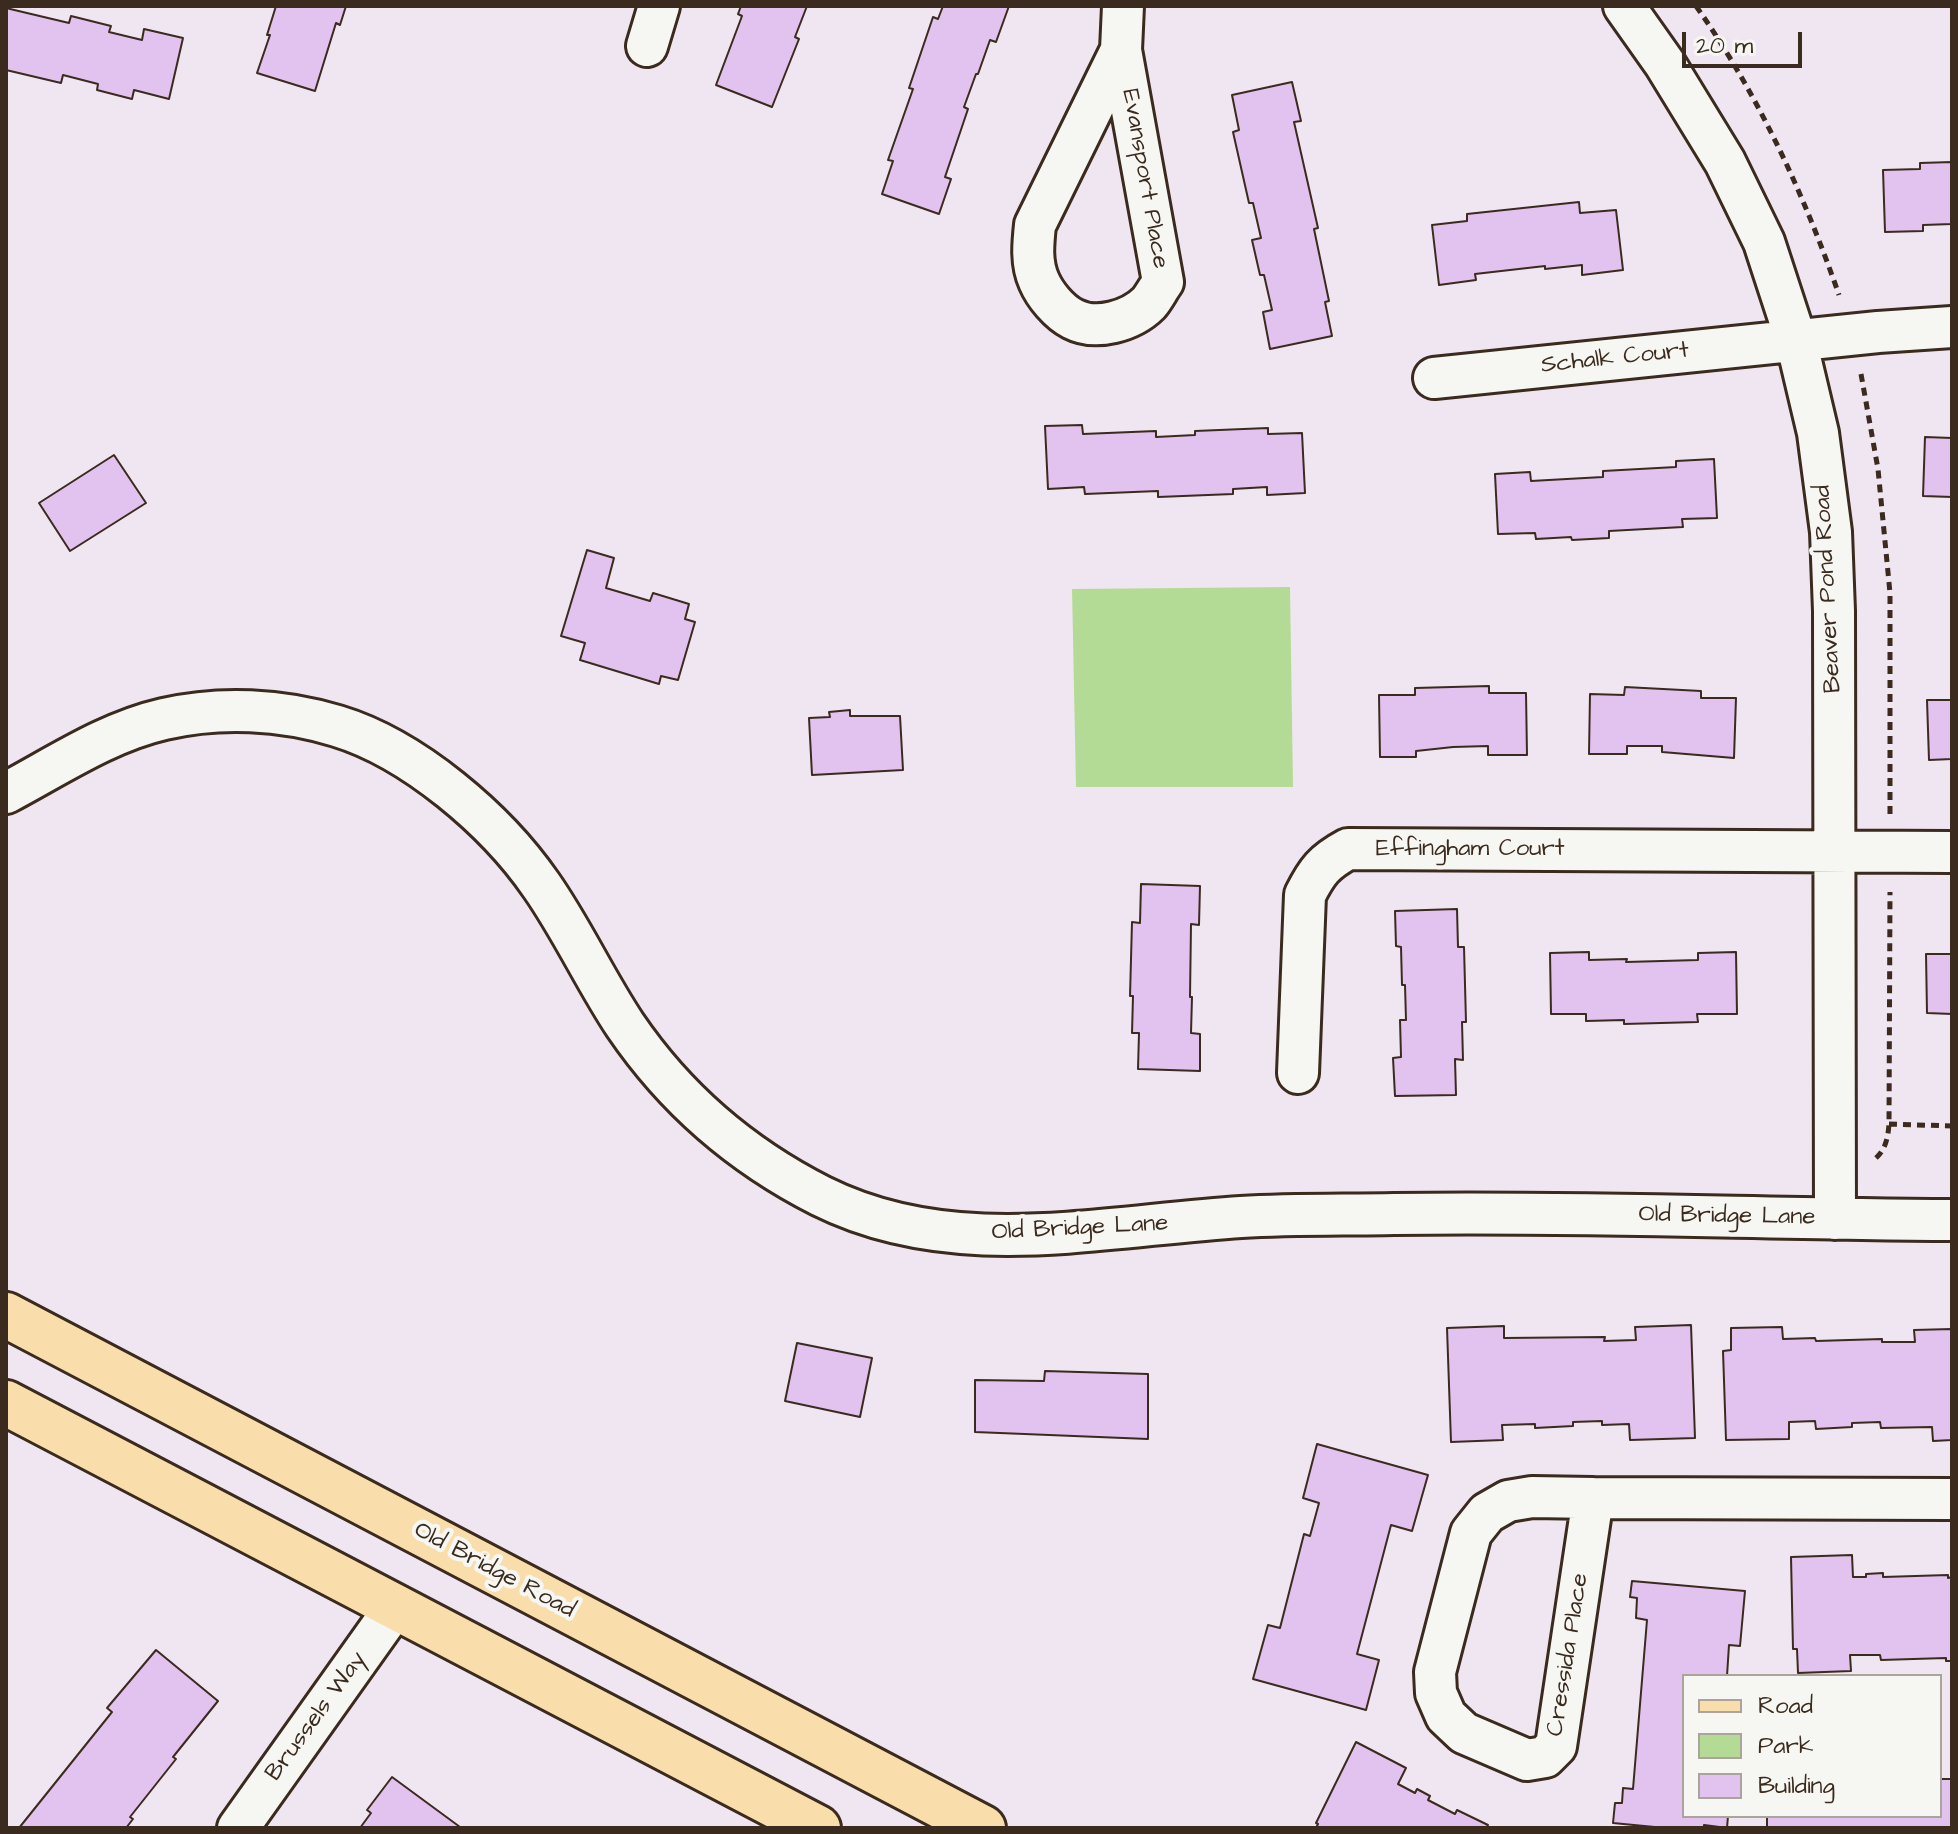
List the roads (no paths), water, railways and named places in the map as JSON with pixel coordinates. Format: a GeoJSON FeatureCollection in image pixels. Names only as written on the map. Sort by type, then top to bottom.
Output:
{"type":"FeatureCollection","features":[{"type":"Feature","properties":{"kind":"main road","name":"Old Bridge Road"},"geometry":{"type":"LineString","coordinates":[[6,1315],[983,1828]]}},
{"type":"Feature","properties":{"kind":"main road"},"geometry":{"type":"LineString","coordinates":[[6,1403],[818,1828]]}},
{"type":"Feature","properties":{"kind":"street"},"geometry":{"type":"LineString","coordinates":[[647,46],[659,6]]}},
{"type":"Feature","properties":{"kind":"street","name":"Evansport Place"},"geometry":{"type":"LineString","coordinates":[[1121,50],[1035,225],[1032,254],[1039,281],[1051,300],[1072,319],[1093,324],[1122,320],[1148,303],[1163,282],[1121,50],[1123,6]]}},
{"type":"Feature","properties":{"kind":"street","name":"Beaver Pond Road"},"geometry":{"type":"LineString","coordinates":[[1624,6],[1665,64],[1725,162],[1764,242],[1796,340],[1818,433],[1831,532],[1834,611],[1835,1219]]}},
{"type":"Feature","properties":{"kind":"street","name":"Schalk Court"},"geometry":{"type":"LineString","coordinates":[[1434,378],[1952,327]]}},
{"type":"Feature","properties":{"kind":"street","name":"Old Bridge Lane"},"geometry":{"type":"LineString","coordinates":[[6,793],[112,736],[164,719],[219,711],[274,712],[339,726],[385,746],[440,781],[490,823],[540,883],[625,1025],[671,1086],[721,1133],[766,1165],[825,1198],[890,1222],[941,1232],[1020,1236],[1244,1217],[1465,1213],[1952,1220]]}},
{"type":"Feature","properties":{"kind":"street","name":"Effingham Court"},"geometry":{"type":"LineString","coordinates":[[1298,1073],[1305,895],[1316,873],[1330,858],[1348,849],[1952,852]]}},
{"type":"Feature","properties":{"kind":"street","name":"Cressida Place"},"geometry":{"type":"LineString","coordinates":[[1593,1498],[1556,1746],[1545,1757],[1527,1760],[1464,1733],[1446,1716],[1436,1693],[1435,1672],[1471,1533],[1487,1513],[1508,1501],[1532,1497],[1952,1499]]}},
{"type":"Feature","properties":{"kind":"street","name":"Brussels Way"},"geometry":{"type":"LineString","coordinates":[[238,1828],[396,1606]]}}]}
